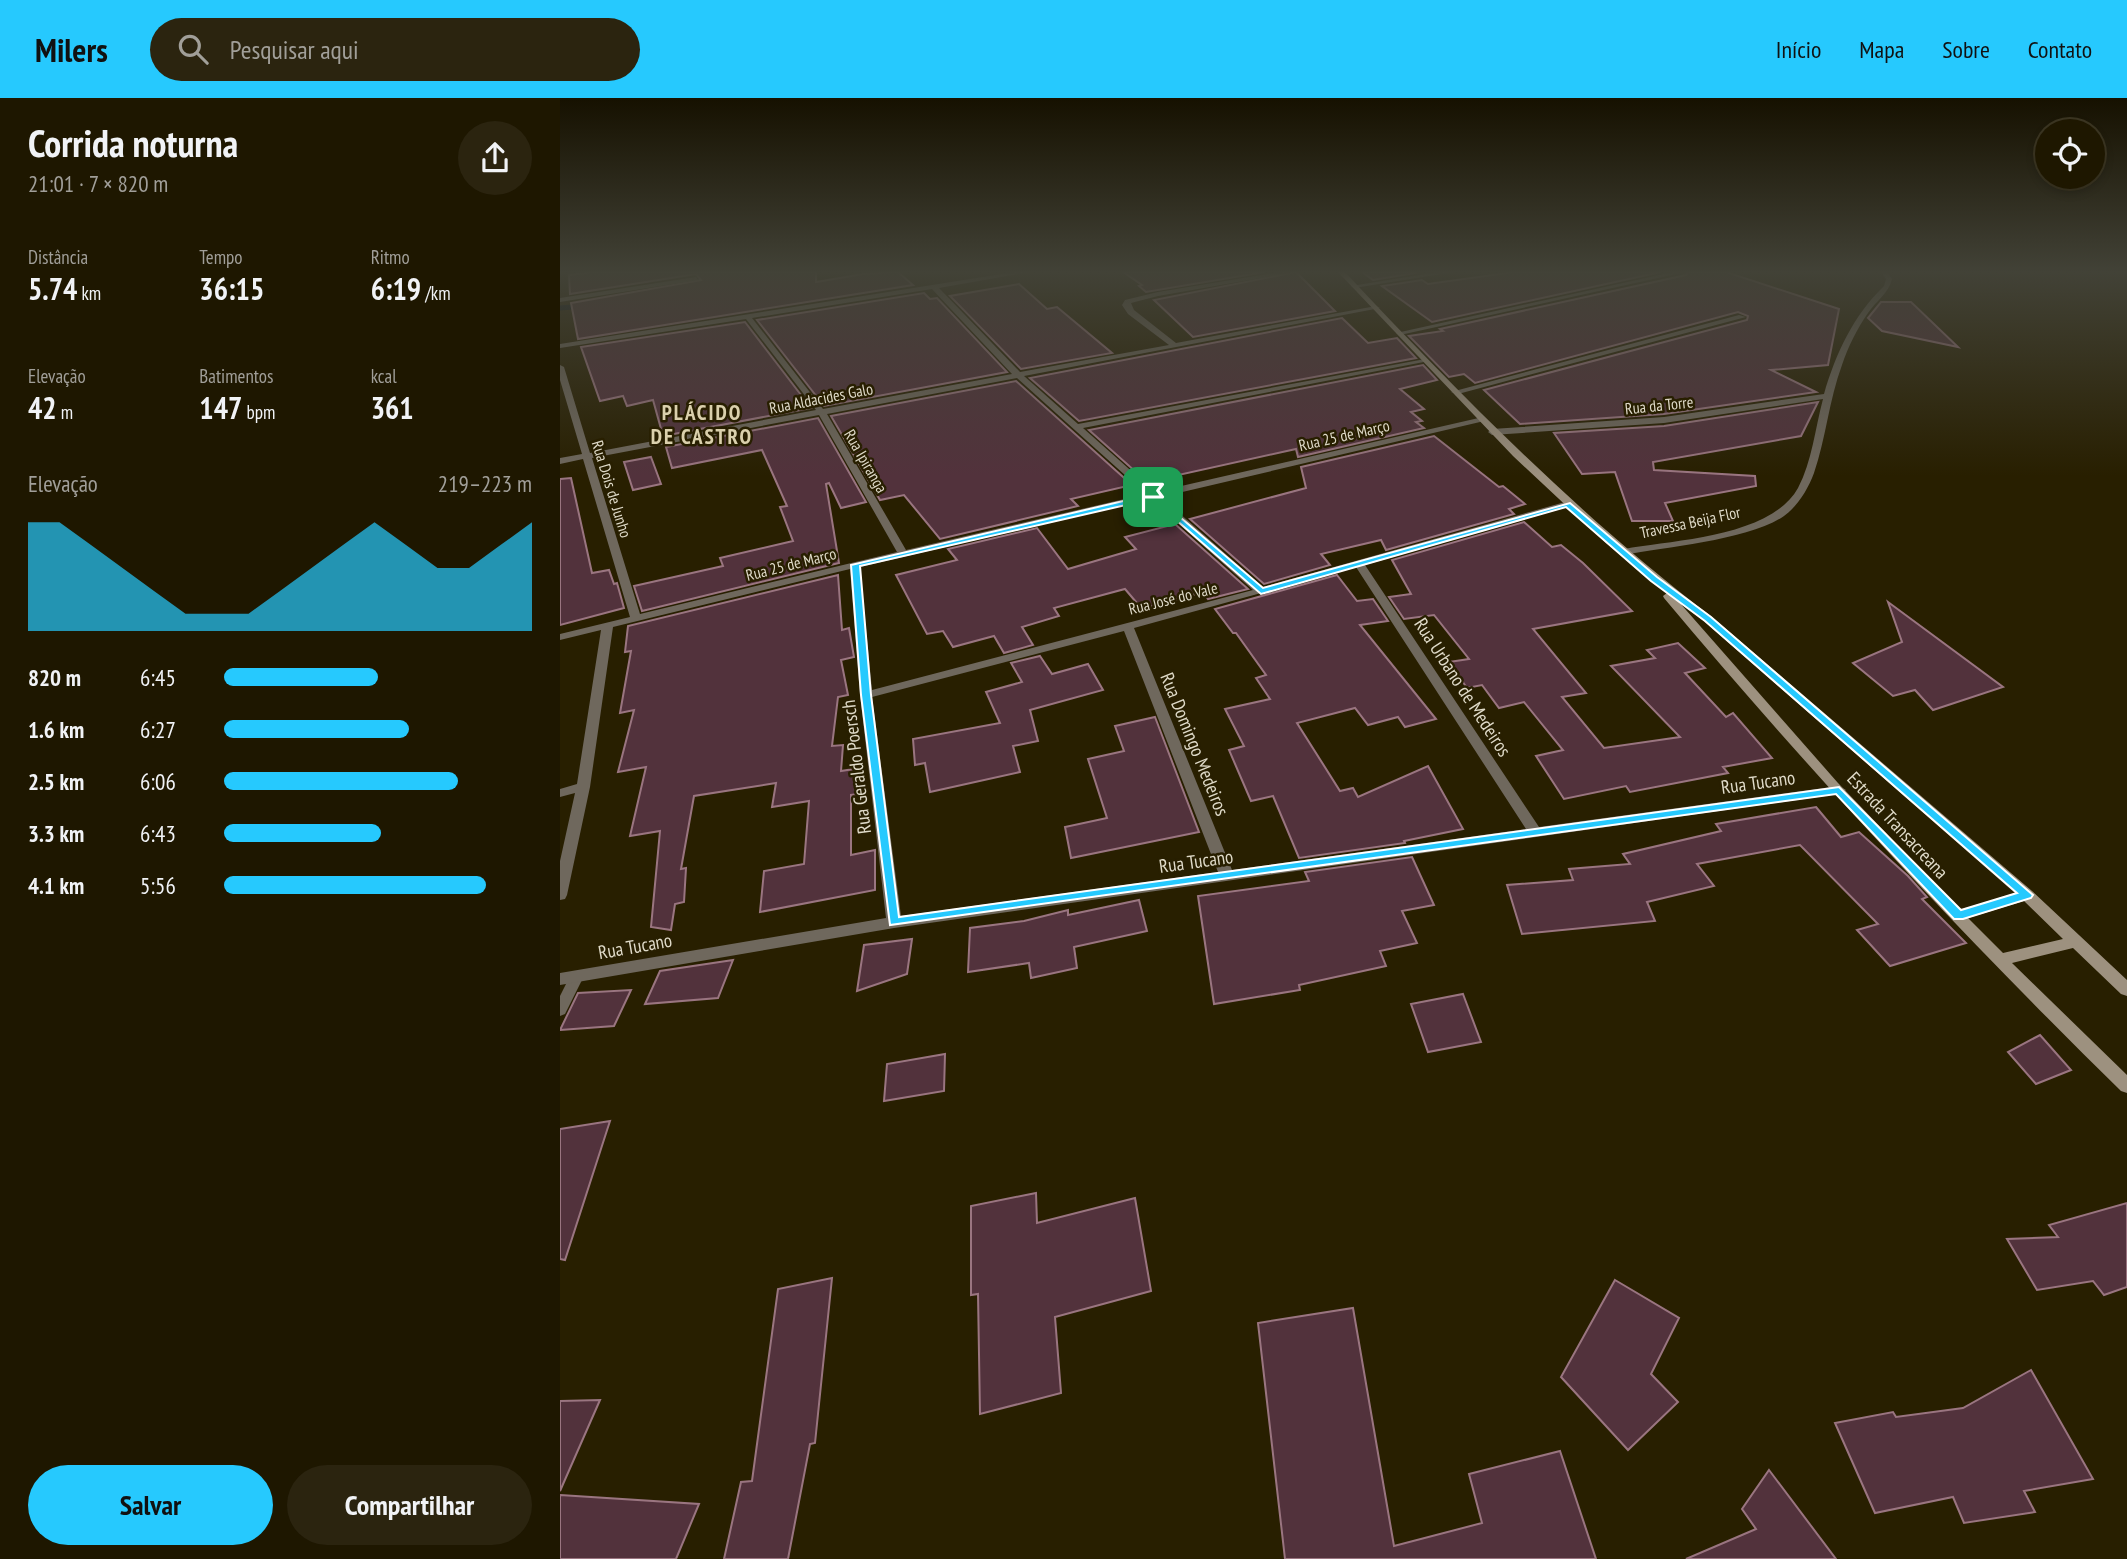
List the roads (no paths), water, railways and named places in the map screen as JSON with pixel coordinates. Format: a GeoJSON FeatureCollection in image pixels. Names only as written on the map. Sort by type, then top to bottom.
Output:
{"type":"FeatureCollection","features":[{"type":"Feature","properties":{"kind":"street"},"geometry":{"type":"LineString","coordinates":[[560,346],[598,340]]}},
{"type":"Feature","properties":{"kind":"street","name":"Rua Ipiranga"},"geometry":{"type":"LineString","coordinates":[[766,340],[822,413],[904,554]]}},
{"type":"Feature","properties":{"kind":"street"},"geometry":{"type":"LineString","coordinates":[[985,340],[1074,427],[1261,591]]}},
{"type":"Feature","properties":{"kind":"street"},"geometry":{"type":"LineString","coordinates":[[1168,340],[1173,344]]}},
{"type":"Feature","properties":{"kind":"street","name":"Rua Aldacides Galo"},"geometry":{"type":"LineString","coordinates":[[560,461],[1195,340]]}},
{"type":"Feature","properties":{"kind":"street","name":"Estrada Transacreana"},"geometry":{"type":"LineString","coordinates":[[1406,340],[1492,432],[1568,504],[1654,579],[1708,619],[2027,895],[2127,990]]}},
{"type":"Feature","properties":{"kind":"street"},"geometry":{"type":"LineString","coordinates":[[1455,392],[1653,340]]}},
{"type":"Feature","properties":{"kind":"street","name":"Travessa Beija Flor"},"geometry":{"type":"LineString","coordinates":[[1624,552],[1735,531],[1778,516],[1798,498],[1810,471],[1828,397],[1849,340]]}},
{"type":"Feature","properties":{"kind":"street"},"geometry":{"type":"LineString","coordinates":[[1074,427],[1425,361]]}},
{"type":"Feature","properties":{"kind":"street","name":"Rua Dois de Junho"},"geometry":{"type":"LineString","coordinates":[[560,368],[636,618]]}},
{"type":"Feature","properties":{"kind":"street","name":"Rua da Torre"},"geometry":{"type":"LineString","coordinates":[[1492,432],[1664,420],[1828,397]]}},
{"type":"Feature","properties":{"kind":"street","name":"Rua 25 de Março"},"geometry":{"type":"LineString","coordinates":[[560,637],[1480,419]]}},
{"type":"Feature","properties":{"kind":"street","name":"Rua José do Vale"},"geometry":{"type":"LineString","coordinates":[[866,695],[1261,591],[1568,504]]}},
{"type":"Feature","properties":{"kind":"street","name":"Rua Urbano de Medeiros"},"geometry":{"type":"LineString","coordinates":[[1359,563],[1534,831]]}},
{"type":"Feature","properties":{"kind":"street","name":"Rua Geraldo Poersch"},"geometry":{"type":"LineString","coordinates":[[855,565],[866,695],[894,922]]}},
{"type":"Feature","properties":{"kind":"street","name":"Estrada Transacreana"},"geometry":{"type":"LineString","coordinates":[[1654,579],[1839,790],[2000,960],[2127,1086]]}},
{"type":"Feature","properties":{"kind":"street"},"geometry":{"type":"LineString","coordinates":[[560,895],[583,787],[608,625]]}},
{"type":"Feature","properties":{"kind":"street","name":"Rua Domingo Medeiros"},"geometry":{"type":"LineString","coordinates":[[1128,626],[1227,876]]}},
{"type":"Feature","properties":{"kind":"street"},"geometry":{"type":"LineString","coordinates":[[560,793],[583,787]]}},
{"type":"Feature","properties":{"kind":"street","name":"Rua Tucano"},"geometry":{"type":"LineString","coordinates":[[560,979],[894,922],[1839,790]]}},
{"type":"Feature","properties":{"kind":"street"},"geometry":{"type":"LineString","coordinates":[[1958,916],[2027,895]]}},
{"type":"Feature","properties":{"kind":"street"},"geometry":{"type":"LineString","coordinates":[[2000,960],[2077,941]]}},
{"type":"Feature","properties":{"kind":"lane"},"geometry":{"type":"LineString","coordinates":[[560,1010],[577,976]]}},
{"type":"Feature","properties":{"kind":"district","name":"PLÁCIDO DE CASTRO"},"geometry":{"type":"Point","coordinates":[702,425]}}]}
